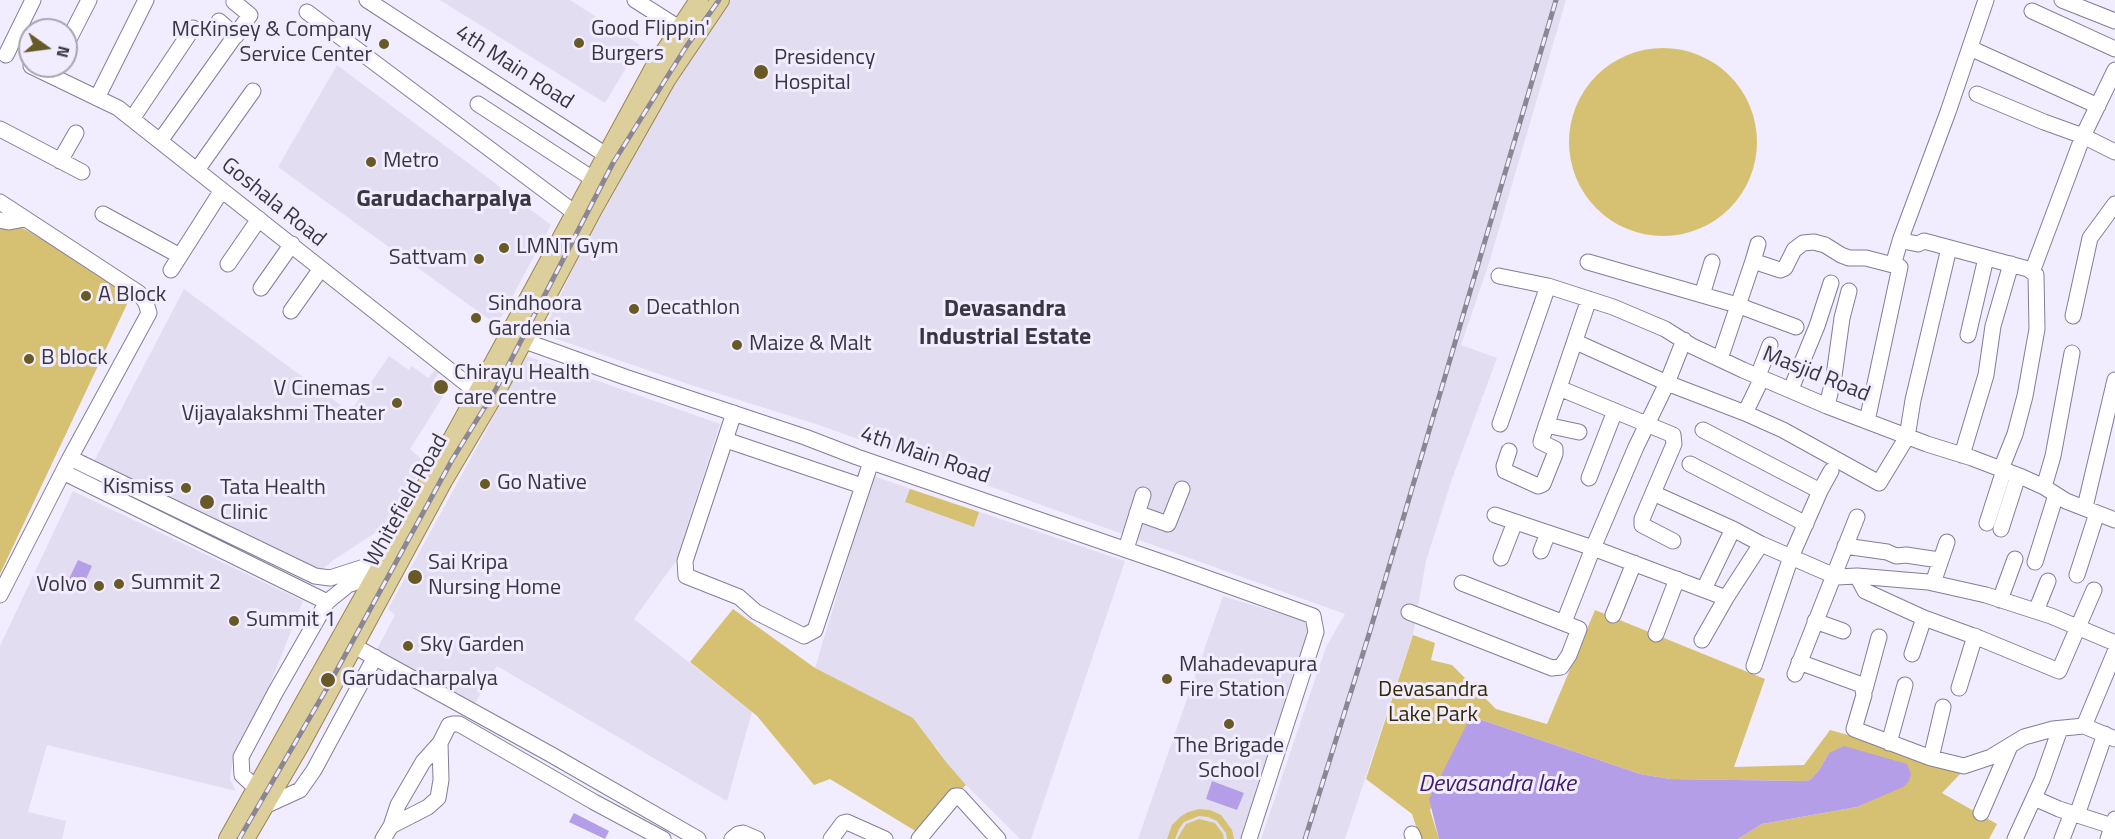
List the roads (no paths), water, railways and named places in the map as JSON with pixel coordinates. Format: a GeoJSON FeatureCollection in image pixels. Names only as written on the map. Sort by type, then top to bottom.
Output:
{"type":"FeatureCollection","features":[{"type":"Feature","properties":{"kind":"main road","name":"Whitefield Road"},"geometry":{"type":"LineString","coordinates":[[228,839],[303,707],[654,68],[699,0]]}},
{"type":"Feature","properties":{"kind":"main road","name":"Whitefield Road"},"geometry":{"type":"LineString","coordinates":[[249,838],[443,481],[491,402],[522,339],[666,80],[720,0]]}},
{"type":"Feature","properties":{"kind":"street"},"geometry":{"type":"LineString","coordinates":[[3,53],[33,0]]}},
{"type":"Feature","properties":{"kind":"street"},"geometry":{"type":"LineString","coordinates":[[78,22],[89,0]]}},
{"type":"Feature","properties":{"kind":"street"},"geometry":{"type":"LineString","coordinates":[[97,98],[146,0]]}},
{"type":"Feature","properties":{"kind":"street"},"geometry":{"type":"LineString","coordinates":[[160,141],[250,15],[234,2],[235,0]]}},
{"type":"Feature","properties":{"kind":"street","name":"4th Main Road"},"geometry":{"type":"LineString","coordinates":[[367,0],[606,155]]}},
{"type":"Feature","properties":{"kind":"street"},"geometry":{"type":"LineString","coordinates":[[635,0],[679,28]]}},
{"type":"Feature","properties":{"kind":"street"},"geometry":{"type":"LineString","coordinates":[[1893,265],[1986,0]]}},
{"type":"Feature","properties":{"kind":"street"},"geometry":{"type":"LineString","coordinates":[[2062,0],[2115,21]]}},
{"type":"Feature","properties":{"kind":"street"},"geometry":{"type":"LineString","coordinates":[[2032,11],[2115,49]]}},
{"type":"Feature","properties":{"kind":"street"},"geometry":{"type":"LineString","coordinates":[[307,12],[575,213]]}},
{"type":"Feature","properties":{"kind":"street"},"geometry":{"type":"LineString","coordinates":[[219,21],[236,36]]}},
{"type":"Feature","properties":{"kind":"street"},"geometry":{"type":"LineString","coordinates":[[132,119],[193,28]]}},
{"type":"Feature","properties":{"kind":"street"},"geometry":{"type":"LineString","coordinates":[[1970,48],[2098,106]]}},
{"type":"Feature","properties":{"kind":"street","name":"Goshala Road"},"geometry":{"type":"LineString","coordinates":[[3,53],[18,60]]}},
{"type":"Feature","properties":{"kind":"street"},"geometry":{"type":"LineString","coordinates":[[2032,272],[2083,136],[2115,70]]}},
{"type":"Feature","properties":{"kind":"street","name":"Goshala Road"},"geometry":{"type":"LineString","coordinates":[[65,78],[118,108],[477,392]]}},
{"type":"Feature","properties":{"kind":"street"},"geometry":{"type":"LineString","coordinates":[[197,170],[253,91]]}},
{"type":"Feature","properties":{"kind":"street"},"geometry":{"type":"LineString","coordinates":[[1977,94],[2113,146]]}},
{"type":"Feature","properties":{"kind":"street"},"geometry":{"type":"LineString","coordinates":[[478,104],[593,178]]}},
{"type":"Feature","properties":{"kind":"street"},"geometry":{"type":"LineString","coordinates":[[0,129],[82,172]]}},
{"type":"Feature","properties":{"kind":"street"},"geometry":{"type":"LineString","coordinates":[[60,161],[76,133]]}},
{"type":"Feature","properties":{"kind":"street"},"geometry":{"type":"LineString","coordinates":[[171,270],[222,190]]}},
{"type":"Feature","properties":{"kind":"street"},"geometry":{"type":"LineString","coordinates":[[0,202],[139,293],[150,314],[66,465],[0,595]]}},
{"type":"Feature","properties":{"kind":"street"},"geometry":{"type":"LineString","coordinates":[[2073,316],[2090,238],[2115,204]]}},
{"type":"Feature","properties":{"kind":"street"},"geometry":{"type":"LineString","coordinates":[[103,214],[180,256]]}},
{"type":"Feature","properties":{"kind":"street"},"geometry":{"type":"LineString","coordinates":[[0,220],[9,222],[25,219]]}},
{"type":"Feature","properties":{"kind":"street"},"geometry":{"type":"LineString","coordinates":[[228,264],[259,219]]}},
{"type":"Feature","properties":{"kind":"street"},"geometry":{"type":"LineString","coordinates":[[1901,238],[1908,242],[1918,244],[1924,242],[2028,268],[2036,275],[2037,329],[2025,396],[1994,526]]}},
{"type":"Feature","properties":{"kind":"street"},"geometry":{"type":"LineString","coordinates":[[1753,261],[1780,270],[1785,268],[1794,250],[1803,243],[1814,242],[1825,245],[1849,258],[1866,258],[1900,267],[1866,421]]}},
{"type":"Feature","properties":{"kind":"street"},"geometry":{"type":"LineString","coordinates":[[261,288],[292,244]]}},
{"type":"Feature","properties":{"kind":"street"},"geometry":{"type":"LineString","coordinates":[[1720,359],[1758,244]]}},
{"type":"Feature","properties":{"kind":"street"},"geometry":{"type":"LineString","coordinates":[[1576,342],[1667,383],[1783,430],[1879,483],[1907,437],[1913,400],[1949,248]]}},
{"type":"Feature","properties":{"kind":"street"},"geometry":{"type":"LineString","coordinates":[[1968,335],[1986,258]]}},
{"type":"Feature","properties":{"kind":"street"},"geometry":{"type":"LineString","coordinates":[[1588,262],[1737,305],[1796,327]]}},
{"type":"Feature","properties":{"kind":"street"},"geometry":{"type":"LineString","coordinates":[[1702,295],[1712,262]]}},
{"type":"Feature","properties":{"kind":"street"},"geometry":{"type":"LineString","coordinates":[[1962,455],[1986,375],[1993,326],[2011,264]]}},
{"type":"Feature","properties":{"kind":"street"},"geometry":{"type":"LineString","coordinates":[[291,311],[320,270]]}},
{"type":"Feature","properties":{"kind":"street","name":"Masjid Road"},"geometry":{"type":"LineString","coordinates":[[1499,276],[1548,286],[1613,307],[1665,329],[1720,359],[1827,406],[2008,472],[2066,501],[2115,520]]}},
{"type":"Feature","properties":{"kind":"street"},"geometry":{"type":"LineString","coordinates":[[1791,389],[1817,326],[1831,283]]}},
{"type":"Feature","properties":{"kind":"street"},"geometry":{"type":"LineString","coordinates":[[1500,424],[1548,286]]}},
{"type":"Feature","properties":{"kind":"street"},"geometry":{"type":"LineString","coordinates":[[1827,406],[1834,376],[1842,318],[1849,291]]}},
{"type":"Feature","properties":{"kind":"street"},"geometry":{"type":"LineString","coordinates":[[1509,451],[1504,471],[1538,486],[1543,484],[1555,449],[1541,442],[1589,299]]}},
{"type":"Feature","properties":{"kind":"street","name":"4th Main Road"},"geometry":{"type":"LineString","coordinates":[[522,339],[805,436],[870,462],[1126,549],[1313,616],[1316,632],[1250,839]]}},
{"type":"Feature","properties":{"kind":"street"},"geometry":{"type":"LineString","coordinates":[[1564,622],[1593,548],[1684,340]]}},
{"type":"Feature","properties":{"kind":"street"},"geometry":{"type":"LineString","coordinates":[[1745,413],[1770,345]]}},
{"type":"Feature","properties":{"kind":"street"},"geometry":{"type":"LineString","coordinates":[[2036,562],[2072,353]]}},
{"type":"Feature","properties":{"kind":"street"},"geometry":{"type":"LineString","coordinates":[[2077,575],[2115,380]]}},
{"type":"Feature","properties":{"kind":"street"},"geometry":{"type":"LineString","coordinates":[[1559,388],[1672,435],[1675,440],[1642,519],[1642,525],[1673,541]]}},
{"type":"Feature","properties":{"kind":"street"},"geometry":{"type":"LineString","coordinates":[[1589,478],[1615,411]]}},
{"type":"Feature","properties":{"kind":"street"},"geometry":{"type":"LineString","coordinates":[[734,413],[685,561],[686,576],[739,597],[756,612],[804,636],[815,630],[870,462]]}},
{"type":"Feature","properties":{"kind":"street"},"geometry":{"type":"LineString","coordinates":[[1546,424],[1579,432]]}},
{"type":"Feature","properties":{"kind":"street"},"geometry":{"type":"LineString","coordinates":[[1703,429],[1820,491]]}},
{"type":"Feature","properties":{"kind":"street"},"geometry":{"type":"LineString","coordinates":[[726,440],[862,486]]}},
{"type":"Feature","properties":{"kind":"street"},"geometry":{"type":"LineString","coordinates":[[1690,464],[1806,524]]}},
{"type":"Feature","properties":{"kind":"street"},"geometry":{"type":"LineString","coordinates":[[66,465],[94,469],[180,521],[327,602]]}},
{"type":"Feature","properties":{"kind":"street"},"geometry":{"type":"LineString","coordinates":[[66,465],[89,484],[315,576],[323,578],[379,569]]}},
{"type":"Feature","properties":{"kind":"street"},"geometry":{"type":"LineString","coordinates":[[1754,666],[1791,557],[1831,471]]}},
{"type":"Feature","properties":{"kind":"street"},"geometry":{"type":"LineString","coordinates":[[1137,513],[1168,524],[1182,489]]}},
{"type":"Feature","properties":{"kind":"street"},"geometry":{"type":"LineString","coordinates":[[1653,493],[1837,577],[1857,576],[1933,583],[2000,600],[2115,643]]}},
{"type":"Feature","properties":{"kind":"street"},"geometry":{"type":"LineString","coordinates":[[1126,549],[1143,495]]}},
{"type":"Feature","properties":{"kind":"street"},"geometry":{"type":"LineString","coordinates":[[1494,515],[1593,548],[1726,598]]}},
{"type":"Feature","properties":{"kind":"street"},"geometry":{"type":"LineString","coordinates":[[1857,517],[1797,668],[1862,686],[1864,689]]}},
{"type":"Feature","properties":{"kind":"street"},"geometry":{"type":"LineString","coordinates":[[1501,558],[1515,522]]}},
{"type":"Feature","properties":{"kind":"street"},"geometry":{"type":"LineString","coordinates":[[1704,589],[1733,529]]}},
{"type":"Feature","properties":{"kind":"street"},"geometry":{"type":"LineString","coordinates":[[1541,552],[1548,533]]}},
{"type":"Feature","properties":{"kind":"street"},"geometry":{"type":"LineString","coordinates":[[1933,583],[1947,542]]}},
{"type":"Feature","properties":{"kind":"street"},"geometry":{"type":"LineString","coordinates":[[1702,640],[1761,544]]}},
{"type":"Feature","properties":{"kind":"street"},"geometry":{"type":"LineString","coordinates":[[1845,546],[1887,552],[1896,556],[1906,555],[1940,560]]}},
{"type":"Feature","properties":{"kind":"street"},"geometry":{"type":"LineString","coordinates":[[2000,600],[2015,559]]}},
{"type":"Feature","properties":{"kind":"street"},"geometry":{"type":"LineString","coordinates":[[1613,615],[1634,564]]}},
{"type":"Feature","properties":{"kind":"street"},"geometry":{"type":"LineString","coordinates":[[256,788],[242,775],[241,757],[327,602],[348,585],[379,569]]}},
{"type":"Feature","properties":{"kind":"street"},"geometry":{"type":"LineString","coordinates":[[1857,576],[1865,591],[1924,618],[1976,636],[2059,671],[2094,590]]}},
{"type":"Feature","properties":{"kind":"street"},"geometry":{"type":"LineString","coordinates":[[1656,634],[1677,579]]}},
{"type":"Feature","properties":{"kind":"street"},"geometry":{"type":"LineString","coordinates":[[2036,612],[2048,581]]}},
{"type":"Feature","properties":{"kind":"street"},"geometry":{"type":"LineString","coordinates":[[1409,612],[1552,668],[1561,667],[1569,655],[1579,629],[1462,583]]}},
{"type":"Feature","properties":{"kind":"street"},"geometry":{"type":"LineString","coordinates":[[1912,654],[1924,618]]}},
{"type":"Feature","properties":{"kind":"street"},"geometry":{"type":"LineString","coordinates":[[1815,621],[1843,631]]}},
{"type":"Feature","properties":{"kind":"street"},"geometry":{"type":"LineString","coordinates":[[1959,688],[1976,636]]}},
{"type":"Feature","properties":{"kind":"street"},"geometry":{"type":"LineString","coordinates":[[1879,637],[1854,729],[1931,758],[1964,766],[1991,757],[2024,737],[2060,729],[2084,726],[2110,737],[2062,839]]}},
{"type":"Feature","properties":{"kind":"street"},"geometry":{"type":"LineString","coordinates":[[354,646],[698,839]]}},
{"type":"Feature","properties":{"kind":"street"},"geometry":{"type":"LineString","coordinates":[[2084,726],[2115,652]]}},
{"type":"Feature","properties":{"kind":"street"},"geometry":{"type":"LineString","coordinates":[[265,806],[300,790],[314,770],[375,657]]}},
{"type":"Feature","properties":{"kind":"street"},"geometry":{"type":"LineString","coordinates":[[1889,742],[1905,685]]}},
{"type":"Feature","properties":{"kind":"street"},"geometry":{"type":"LineString","coordinates":[[1931,758],[1943,707]]}},
{"type":"Feature","properties":{"kind":"street"},"geometry":{"type":"LineString","coordinates":[[383,839],[391,826],[398,805],[423,762],[440,743],[449,725],[459,724],[663,839]]}},
{"type":"Feature","properties":{"kind":"street"},"geometry":{"type":"LineString","coordinates":[[2015,839],[2034,798],[2060,729]]}},
{"type":"Feature","properties":{"kind":"street"},"geometry":{"type":"LineString","coordinates":[[391,826],[428,807],[438,798],[441,780],[440,743]]}},
{"type":"Feature","properties":{"kind":"street"},"geometry":{"type":"LineString","coordinates":[[1981,813],[2010,746]]}},
{"type":"Feature","properties":{"kind":"street"},"geometry":{"type":"LineString","coordinates":[[919,839],[955,796],[962,798],[989,835]]}},
{"type":"Feature","properties":{"kind":"street"},"geometry":{"type":"LineString","coordinates":[[2034,798],[2113,828]]}},
{"type":"Feature","properties":{"kind":"street"},"geometry":{"type":"LineString","coordinates":[[831,839],[843,822],[847,822],[885,839]]}},
{"type":"Feature","properties":{"kind":"street"},"geometry":{"type":"LineString","coordinates":[[732,839],[743,833],[757,839]]}},
{"type":"Feature","properties":{"kind":"water"},"geometry":{"type":"Polygon","coordinates":[[[78,560],[92,566],[81,590],[67,583],[78,560]]]}},
{"type":"Feature","properties":{"kind":"water","name":"Devasandra lake"},"geometry":{"type":"Polygon","coordinates":[[[1476,718],[1640,774],[1670,779],[1810,780],[1829,753],[1844,746],[1907,764],[1911,774],[1908,783],[1903,787],[1857,807],[1762,824],[1738,839],[1439,839],[1429,799],[1467,724],[1476,718]]]}},
{"type":"Feature","properties":{"kind":"water"},"geometry":{"type":"Polygon","coordinates":[[[1212,781],[1244,793],[1237,810],[1206,799],[1212,781]]]}},
{"type":"Feature","properties":{"kind":"water"},"geometry":{"type":"Polygon","coordinates":[[[574,813],[609,831],[605,839],[569,822],[574,813]]]}},
{"type":"Feature","properties":{"kind":"railway"},"geometry":{"type":"LineString","coordinates":[[239,839],[327,688],[452,460],[496,389],[613,163],[686,47],[719,0]]}},
{"type":"Feature","properties":{"kind":"railway"},"geometry":{"type":"LineString","coordinates":[[1305,839],[1370,631],[1556,0]]}},
{"type":"Feature","properties":{"kind":"place","name":"Good Flippin' Burgers"},"geometry":{"type":"Point","coordinates":[579,43]}},
{"type":"Feature","properties":{"kind":"place","name":"McKinsey & Company Service Center"},"geometry":{"type":"Point","coordinates":[384,44]}},
{"type":"Feature","properties":{"kind":"place","name":"Presidency Hospital"},"geometry":{"type":"Point","coordinates":[761,72]}},
{"type":"Feature","properties":{"kind":"place","name":"Metro"},"geometry":{"type":"Point","coordinates":[371,162]}},
{"type":"Feature","properties":{"kind":"place","name":"LMNT Gym"},"geometry":{"type":"Point","coordinates":[504,248]}},
{"type":"Feature","properties":{"kind":"place","name":"Sattvam"},"geometry":{"type":"Point","coordinates":[479,259]}},
{"type":"Feature","properties":{"kind":"place","name":"A Block"},"geometry":{"type":"Point","coordinates":[86,296]}},
{"type":"Feature","properties":{"kind":"place","name":"Decathlon"},"geometry":{"type":"Point","coordinates":[634,309]}},
{"type":"Feature","properties":{"kind":"place","name":"Sindhoora Gardenia"},"geometry":{"type":"Point","coordinates":[476,318]}},
{"type":"Feature","properties":{"kind":"place","name":"Maize & Malt"},"geometry":{"type":"Point","coordinates":[737,345]}},
{"type":"Feature","properties":{"kind":"place","name":"B block"},"geometry":{"type":"Point","coordinates":[29,359]}},
{"type":"Feature","properties":{"kind":"place","name":"Chirayu Health care centre"},"geometry":{"type":"Point","coordinates":[441,387]}},
{"type":"Feature","properties":{"kind":"place","name":"V Cinemas - Vijayalakshmi Theater"},"geometry":{"type":"Point","coordinates":[397,403]}},
{"type":"Feature","properties":{"kind":"place","name":"Go Native"},"geometry":{"type":"Point","coordinates":[485,484]}},
{"type":"Feature","properties":{"kind":"place","name":"Kismiss"},"geometry":{"type":"Point","coordinates":[186,488]}},
{"type":"Feature","properties":{"kind":"place","name":"Tata Health Clinic"},"geometry":{"type":"Point","coordinates":[207,502]}},
{"type":"Feature","properties":{"kind":"place","name":"Sai Kripa Nursing Home"},"geometry":{"type":"Point","coordinates":[415,577]}},
{"type":"Feature","properties":{"kind":"place","name":"Summit 2"},"geometry":{"type":"Point","coordinates":[119,584]}},
{"type":"Feature","properties":{"kind":"place","name":"Volvo"},"geometry":{"type":"Point","coordinates":[99,586]}},
{"type":"Feature","properties":{"kind":"place","name":"Summit 1"},"geometry":{"type":"Point","coordinates":[234,621]}},
{"type":"Feature","properties":{"kind":"place","name":"Sky Garden"},"geometry":{"type":"Point","coordinates":[408,646]}},
{"type":"Feature","properties":{"kind":"place","name":"Mahadevapura Fire Station"},"geometry":{"type":"Point","coordinates":[1167,679]}},
{"type":"Feature","properties":{"kind":"place","name":"Garudacharpalya"},"geometry":{"type":"Point","coordinates":[328,680]}},
{"type":"Feature","properties":{"kind":"place","name":"The Brigade School"},"geometry":{"type":"Point","coordinates":[1229,724]}},
{"type":"Feature","properties":{"kind":"district","name":"Garudacharpalya"},"geometry":{"type":"Point","coordinates":[444,200]}},
{"type":"Feature","properties":{"kind":"district","name":"Devasandra Industrial Estate"},"geometry":{"type":"Point","coordinates":[1005,324]}},
{"type":"Feature","properties":{"kind":"park label","name":"Devasandra Lake Park"},"geometry":{"type":"Point","coordinates":[1433,704]}}]}
